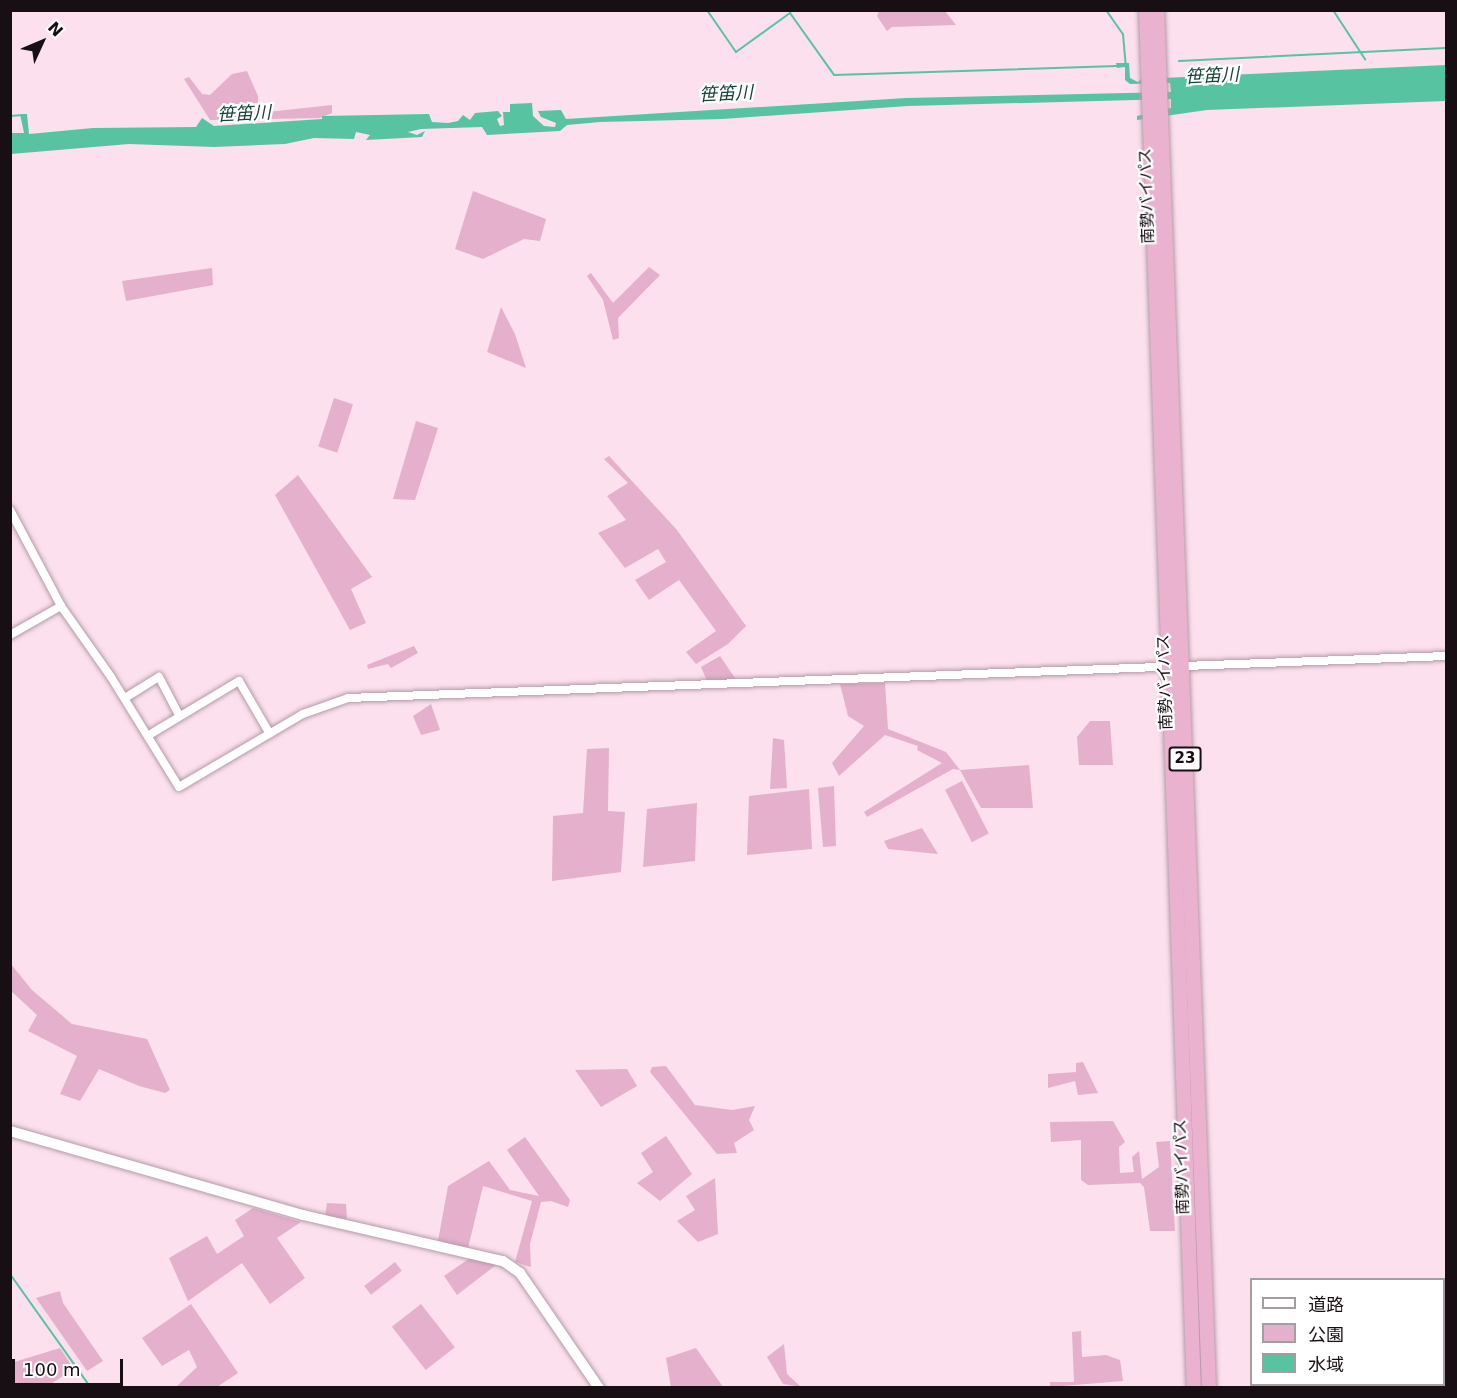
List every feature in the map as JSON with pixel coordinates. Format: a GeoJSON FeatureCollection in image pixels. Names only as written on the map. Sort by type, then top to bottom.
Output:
{"type":"FeatureCollection","features":[{"type":"Feature","properties":{"kind":"highway","name":"南勢バイパス"},"geometry":{"type":"LineString","coordinates":[[1146,10],[1154,61]]}},
{"type":"Feature","properties":{"kind":"highway","name":"南勢バイパス"},"geometry":{"type":"LineString","coordinates":[[1157,10],[1154,61],[1175,666],[1194,1388]]}},
{"type":"Feature","properties":{"kind":"highway","name":"南勢バイパス"},"geometry":{"type":"LineString","coordinates":[[1175,666],[1209,1388]]}},
{"type":"Feature","properties":{"kind":"street"},"geometry":{"type":"LineString","coordinates":[[10,510],[61,606],[125,698],[179,787],[303,714],[348,698],[1446,656]]}},
{"type":"Feature","properties":{"kind":"street"},"geometry":{"type":"LineString","coordinates":[[10,635],[61,606]]}},
{"type":"Feature","properties":{"kind":"street"},"geometry":{"type":"LineString","coordinates":[[125,698],[159,677],[179,715]]}},
{"type":"Feature","properties":{"kind":"street"},"geometry":{"type":"LineString","coordinates":[[149,735],[239,681],[270,734]]}},
{"type":"Feature","properties":{"kind":"street"},"geometry":{"type":"LineString","coordinates":[[10,1131],[303,1215],[503,1261],[520,1273],[599,1388]]}},
{"type":"Feature","properties":{"kind":"green space"},"geometry":{"type":"Polygon","coordinates":[[[879,11],[945,11],[956,25],[892,27],[887,31],[877,16],[879,11]]]}},
{"type":"Feature","properties":{"kind":"green space"},"geometry":{"type":"Polygon","coordinates":[[[247,71],[258,96],[258,113],[332,105],[332,113],[320,118],[210,120],[184,79],[189,77],[202,94],[210,95],[232,74],[247,71]]]}},
{"type":"Feature","properties":{"kind":"green space"},"geometry":{"type":"Polygon","coordinates":[[[473,191],[546,219],[540,241],[524,239],[483,259],[455,249],[473,191]]]}},
{"type":"Feature","properties":{"kind":"green space"},"geometry":{"type":"Polygon","coordinates":[[[649,267],[660,275],[618,318],[619,338],[613,340],[603,300],[587,276],[591,273],[613,303],[649,267]]]}},
{"type":"Feature","properties":{"kind":"green space"},"geometry":{"type":"Polygon","coordinates":[[[212,268],[213,285],[126,301],[122,281],[212,268]]]}},
{"type":"Feature","properties":{"kind":"green space"},"geometry":{"type":"Polygon","coordinates":[[[501,307],[515,334],[526,368],[487,352],[501,307]]]}},
{"type":"Feature","properties":{"kind":"green space"},"geometry":{"type":"Polygon","coordinates":[[[334,398],[353,404],[337,453],[318,447],[334,398]]]}},
{"type":"Feature","properties":{"kind":"green space"},"geometry":{"type":"Polygon","coordinates":[[[416,421],[438,428],[415,500],[393,499],[416,421]]]}},
{"type":"Feature","properties":{"kind":"green space"},"geometry":{"type":"Polygon","coordinates":[[[609,456],[677,530],[746,626],[728,644],[696,664],[686,652],[716,631],[679,580],[649,600],[635,580],[666,562],[658,549],[625,568],[598,533],[626,520],[607,496],[628,483],[604,459],[609,456]]]}},
{"type":"Feature","properties":{"kind":"green space"},"geometry":{"type":"Polygon","coordinates":[[[298,475],[372,577],[351,589],[366,623],[350,630],[275,495],[298,475]]]}},
{"type":"Feature","properties":{"kind":"green space"},"geometry":{"type":"Polygon","coordinates":[[[414,646],[418,653],[391,668],[388,664],[368,669],[367,665],[414,646]]]}},
{"type":"Feature","properties":{"kind":"green space"},"geometry":{"type":"Polygon","coordinates":[[[720,656],[737,681],[707,681],[701,667],[720,656]]]}},
{"type":"Feature","properties":{"kind":"green space"},"geometry":{"type":"Polygon","coordinates":[[[885,683],[888,729],[946,752],[960,770],[953,769],[867,817],[864,812],[942,763],[917,750],[918,746],[885,735],[839,776],[832,763],[864,726],[848,716],[840,684],[885,683]]]}},
{"type":"Feature","properties":{"kind":"green space"},"geometry":{"type":"Polygon","coordinates":[[[431,704],[440,730],[421,735],[413,716],[431,704]]]}},
{"type":"Feature","properties":{"kind":"green space"},"geometry":{"type":"Polygon","coordinates":[[[1090,721],[1110,721],[1113,765],[1079,765],[1077,737],[1090,721]]]}},
{"type":"Feature","properties":{"kind":"green space"},"geometry":{"type":"Polygon","coordinates":[[[773,738],[784,740],[787,788],[770,789],[773,738]]]}},
{"type":"Feature","properties":{"kind":"green space"},"geometry":{"type":"Polygon","coordinates":[[[609,748],[608,811],[625,812],[621,872],[552,881],[553,816],[583,813],[587,749],[609,748]]]}},
{"type":"Feature","properties":{"kind":"green space"},"geometry":{"type":"Polygon","coordinates":[[[1029,765],[1033,808],[981,808],[960,770],[1029,765]]]}},
{"type":"Feature","properties":{"kind":"green space"},"geometry":{"type":"Polygon","coordinates":[[[962,781],[989,834],[972,842],[945,790],[962,781]]]}},
{"type":"Feature","properties":{"kind":"green space"},"geometry":{"type":"Polygon","coordinates":[[[834,786],[836,846],[823,847],[818,788],[834,786]]]}},
{"type":"Feature","properties":{"kind":"green space"},"geometry":{"type":"Polygon","coordinates":[[[809,789],[812,849],[747,855],[749,796],[809,789]]]}},
{"type":"Feature","properties":{"kind":"green space"},"geometry":{"type":"Polygon","coordinates":[[[697,803],[695,861],[643,867],[647,809],[697,803]]]}},
{"type":"Feature","properties":{"kind":"green space"},"geometry":{"type":"Polygon","coordinates":[[[922,828],[938,854],[888,849],[884,841],[922,828]]]}},
{"type":"Feature","properties":{"kind":"green space"},"geometry":{"type":"Polygon","coordinates":[[[10,963],[32,990],[72,1024],[147,1039],[170,1090],[165,1093],[139,1086],[99,1069],[80,1101],[60,1094],[77,1056],[28,1031],[37,1015],[11,991],[10,963]]]}},
{"type":"Feature","properties":{"kind":"green space"},"geometry":{"type":"Polygon","coordinates":[[[1083,1062],[1098,1093],[1078,1095],[1075,1081],[1048,1088],[1048,1074],[1076,1072],[1076,1063],[1083,1062]]]}},
{"type":"Feature","properties":{"kind":"green space"},"geometry":{"type":"Polygon","coordinates":[[[666,1066],[695,1105],[732,1110],[755,1106],[749,1120],[754,1130],[734,1143],[737,1153],[717,1154],[650,1072],[652,1067],[666,1066]]]}},
{"type":"Feature","properties":{"kind":"green space"},"geometry":{"type":"Polygon","coordinates":[[[627,1069],[637,1086],[601,1107],[575,1070],[627,1069]]]}},
{"type":"Feature","properties":{"kind":"green space"},"geometry":{"type":"Polygon","coordinates":[[[1113,1121],[1125,1142],[1119,1147],[1120,1173],[1134,1172],[1132,1157],[1139,1151],[1142,1179],[1159,1167],[1156,1142],[1170,1141],[1175,1231],[1150,1231],[1144,1187],[1140,1183],[1088,1185],[1081,1180],[1081,1140],[1051,1142],[1050,1122],[1113,1121]]]}},
{"type":"Feature","properties":{"kind":"green space"},"geometry":{"type":"Polygon","coordinates":[[[666,1136],[692,1174],[660,1201],[637,1183],[653,1172],[641,1153],[666,1136]]]}},
{"type":"Feature","properties":{"kind":"green space"},"geometry":{"type":"Polygon","coordinates":[[[525,1137],[570,1200],[568,1207],[551,1201],[541,1202],[530,1244],[531,1267],[515,1262],[532,1201],[483,1186],[468,1248],[438,1241],[448,1186],[489,1161],[510,1190],[539,1196],[507,1150],[525,1137]]]}},
{"type":"Feature","properties":{"kind":"green space"},"geometry":{"type":"Polygon","coordinates":[[[715,1178],[718,1234],[698,1242],[677,1221],[695,1210],[686,1196],[715,1178]]]}},
{"type":"Feature","properties":{"kind":"green space"},"geometry":{"type":"Polygon","coordinates":[[[327,1203],[346,1204],[347,1219],[325,1217],[327,1203]]]}},
{"type":"Feature","properties":{"kind":"green space"},"geometry":{"type":"Polygon","coordinates":[[[253,1208],[301,1222],[277,1238],[305,1278],[270,1304],[242,1263],[188,1301],[169,1258],[207,1236],[217,1254],[244,1236],[235,1220],[253,1208]]]}},
{"type":"Feature","properties":{"kind":"green space"},"geometry":{"type":"Polygon","coordinates":[[[470,1258],[496,1265],[457,1295],[444,1276],[470,1258]]]}},
{"type":"Feature","properties":{"kind":"green space"},"geometry":{"type":"Polygon","coordinates":[[[395,1262],[402,1271],[371,1295],[364,1286],[395,1262]]]}},
{"type":"Feature","properties":{"kind":"green space"},"geometry":{"type":"Polygon","coordinates":[[[60,1291],[63,1303],[103,1361],[87,1371],[36,1298],[60,1291]]]}},
{"type":"Feature","properties":{"kind":"green space"},"geometry":{"type":"Polygon","coordinates":[[[191,1304],[238,1373],[217,1387],[176,1387],[197,1367],[189,1350],[162,1366],[142,1338],[191,1304]]]}},
{"type":"Feature","properties":{"kind":"green space"},"geometry":{"type":"Polygon","coordinates":[[[421,1304],[455,1347],[426,1370],[392,1327],[421,1304]]]}},
{"type":"Feature","properties":{"kind":"green space"},"geometry":{"type":"Polygon","coordinates":[[[1081,1331],[1082,1357],[1106,1355],[1120,1360],[1123,1381],[1050,1387],[1050,1382],[1074,1382],[1072,1332],[1081,1331]]]}},
{"type":"Feature","properties":{"kind":"green space"},"geometry":{"type":"Polygon","coordinates":[[[784,1344],[787,1374],[801,1387],[783,1384],[767,1357],[784,1344]]]}},
{"type":"Feature","properties":{"kind":"green space"},"geometry":{"type":"Polygon","coordinates":[[[60,1348],[74,1369],[46,1387],[11,1387],[11,1363],[60,1348]]]}},
{"type":"Feature","properties":{"kind":"green space"},"geometry":{"type":"Polygon","coordinates":[[[696,1348],[723,1387],[671,1387],[666,1358],[696,1348]]]}},
{"type":"Feature","properties":{"kind":"water","name":"笹笛川"},"geometry":{"type":"Polygon","coordinates":[[[1116,63],[1129,63],[1130,78],[1138,82],[1141,79],[1446,65],[1446,101],[1207,110],[1137,120],[1137,116],[1171,108],[1171,99],[908,106],[723,119],[600,122],[567,125],[560,131],[487,135],[482,127],[421,129],[408,132],[417,135],[425,131],[422,137],[366,140],[370,135],[356,132],[354,139],[314,138],[285,144],[214,147],[129,144],[11,154],[11,133],[24,133],[20,114],[27,114],[29,134],[93,128],[196,127],[202,118],[214,126],[322,119],[322,116],[429,114],[432,122],[448,123],[458,121],[463,115],[470,120],[475,113],[498,111],[502,116],[497,119],[500,126],[504,125],[503,112],[510,112],[510,104],[532,103],[533,116],[544,126],[555,127],[556,123],[541,117],[538,111],[561,110],[566,119],[906,98],[1171,92],[1170,83],[1130,84],[1125,80],[1125,67],[1117,68],[1116,63]]]}},
{"type":"Feature","properties":{"kind":"waterway"},"geometry":{"type":"LineString","coordinates":[[707,10],[736,52],[790,13],[834,75],[1117,66]]}},
{"type":"Feature","properties":{"kind":"waterway"},"geometry":{"type":"LineString","coordinates":[[1106,10],[1123,34],[1126,66]]}},
{"type":"Feature","properties":{"kind":"waterway"},"geometry":{"type":"LineString","coordinates":[[1333,10],[1365,59]]}},
{"type":"Feature","properties":{"kind":"waterway","name":"笹笛川"},"geometry":{"type":"LineString","coordinates":[[1179,61],[1446,48]]}},
{"type":"Feature","properties":{"kind":"waterway"},"geometry":{"type":"LineString","coordinates":[[10,116],[23,115]]}},
{"type":"Feature","properties":{"kind":"waterway"},"geometry":{"type":"LineString","coordinates":[[10,1274],[91,1388]]}}]}
